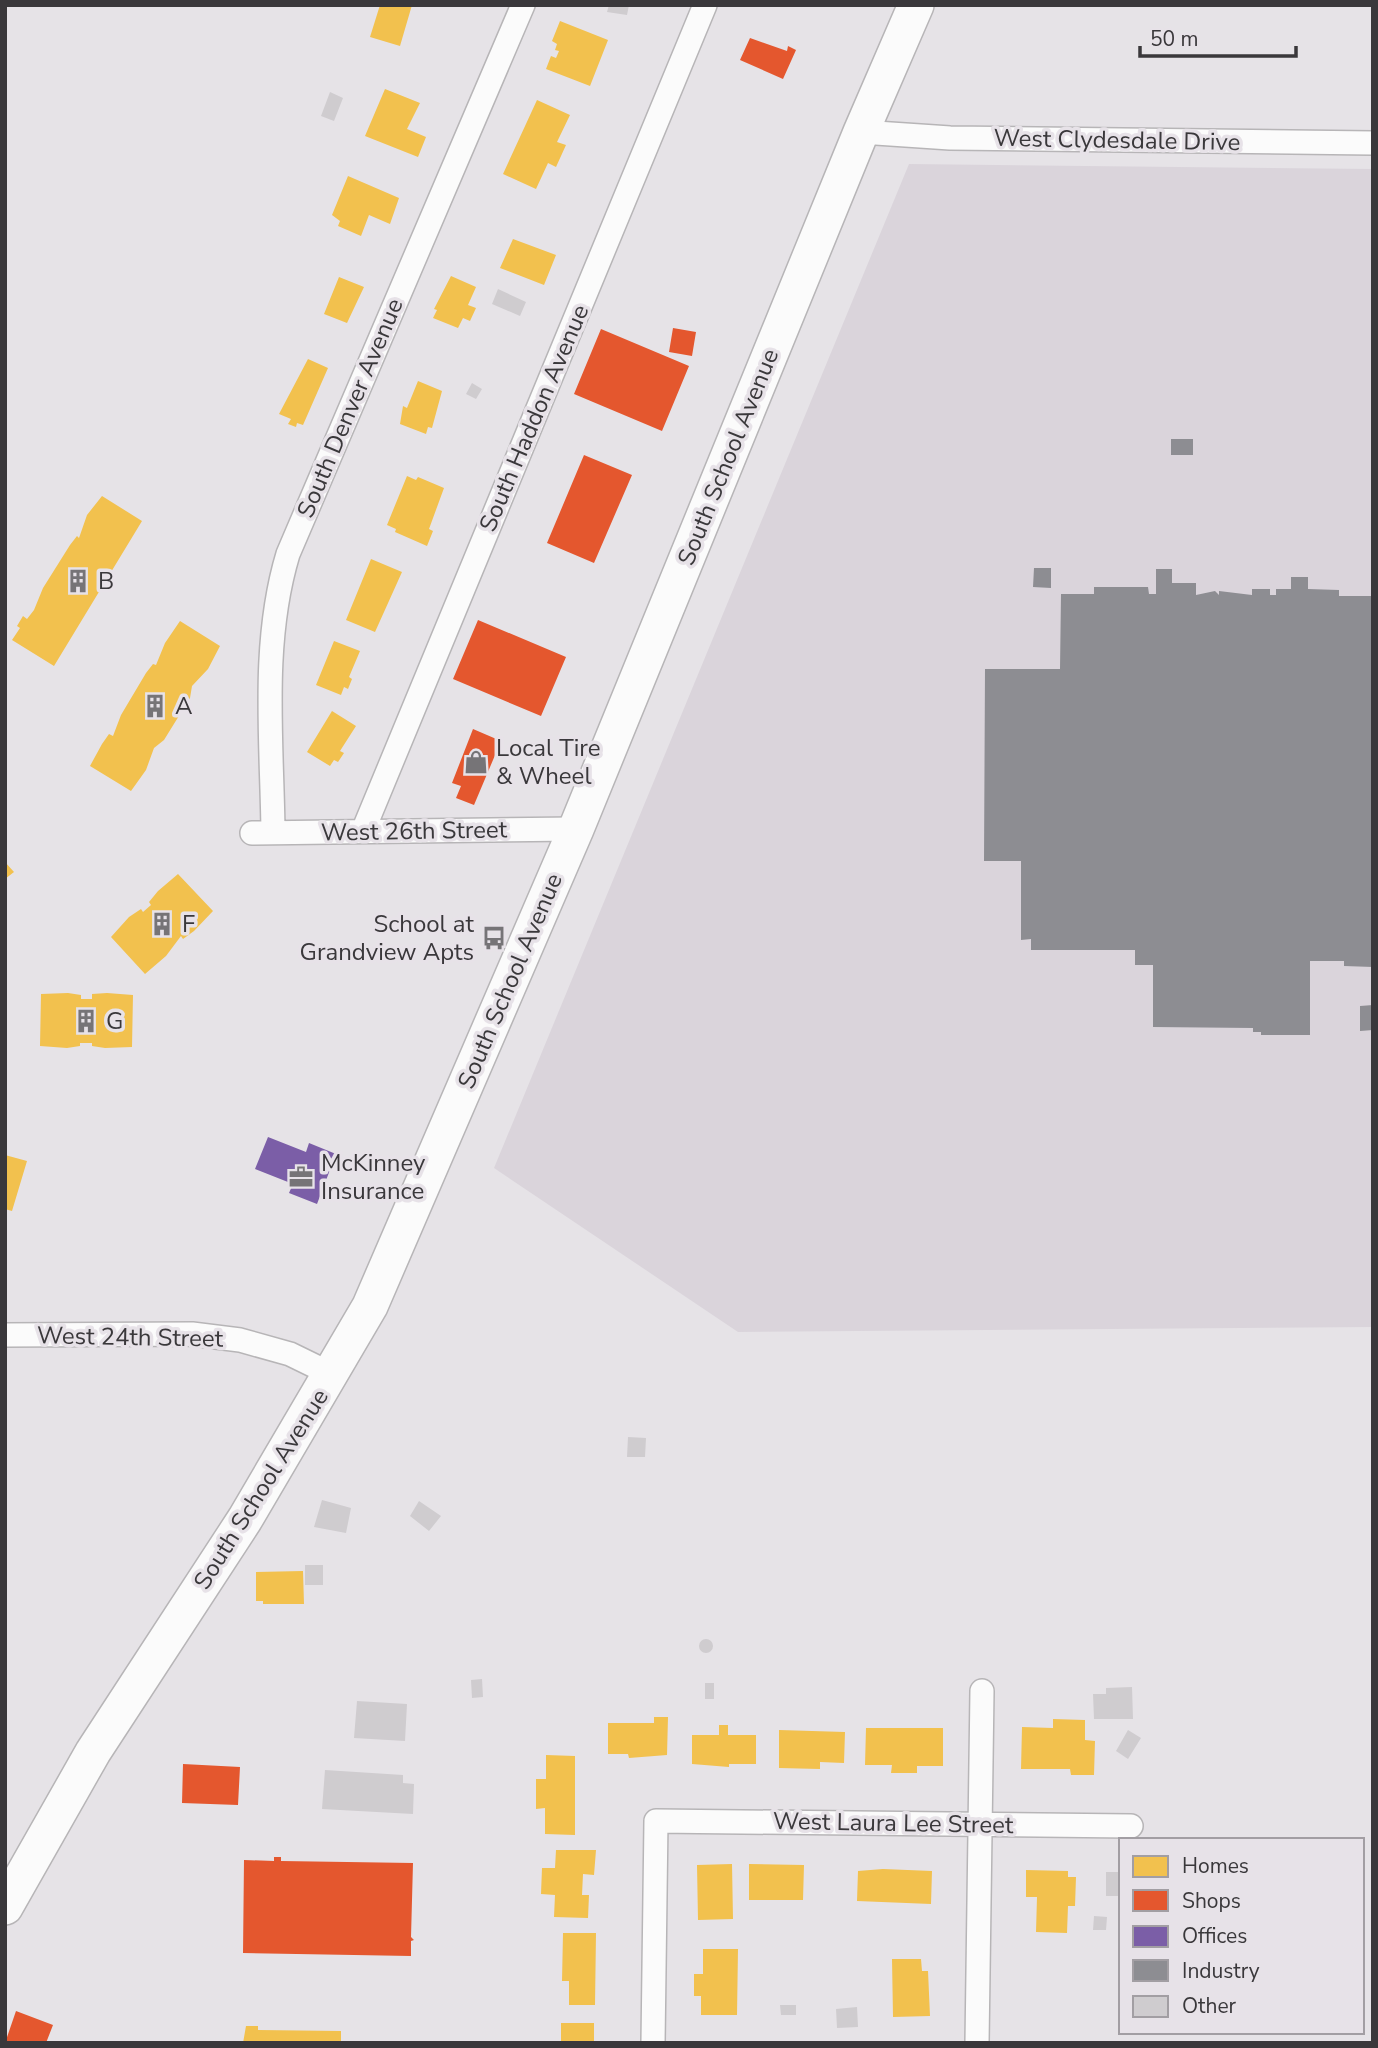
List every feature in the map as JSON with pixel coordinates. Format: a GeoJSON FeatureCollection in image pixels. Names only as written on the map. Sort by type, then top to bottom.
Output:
{"type":"FeatureCollection","features":[{"type":"Feature","properties":{"kind":"main road","name":"South School Avenue"},"geometry":{"type":"LineString","coordinates":[[5,1907],[93,1752],[245,1519],[370,1306],[576,829],[860,132],[916,5]]}},
{"type":"Feature","properties":{"kind":"street","name":"South Denver Avenue"},"geometry":{"type":"LineString","coordinates":[[262,832],[272,646],[279,583],[288,554],[523,5]]}},
{"type":"Feature","properties":{"kind":"street","name":"South Haddon Avenue"},"geometry":{"type":"LineString","coordinates":[[363,831],[705,5]]}},
{"type":"Feature","properties":{"kind":"street","name":"West Clydesdale Drive"},"geometry":{"type":"LineString","coordinates":[[860,132],[950,138],[1373,144]]}},
{"type":"Feature","properties":{"kind":"street","name":"West 26th Street"},"geometry":{"type":"LineString","coordinates":[[262,832],[576,829]]}},
{"type":"Feature","properties":{"kind":"street","name":"West 24th Street"},"geometry":{"type":"LineString","coordinates":[[5,1335],[192,1334],[240,1339],[290,1353],[331,1374]]}},
{"type":"Feature","properties":{"kind":"street"},"geometry":{"type":"LineString","coordinates":[[977,2043],[982,1691]]}},
{"type":"Feature","properties":{"kind":"street","name":"West Laura Lee Street"},"geometry":{"type":"LineString","coordinates":[[653,2043],[656,1821],[1131,1826]]}},
{"type":"Feature","properties":{"kind":"shaded area"},"geometry":{"type":"Polygon","coordinates":[[[909,164],[1373,169],[1373,1327],[738,1332],[494,1168],[909,164]]]}},
{"type":"Feature","properties":{"kind":"building: Homes"},"geometry":{"type":"Polygon","coordinates":[[[380,5],[412,5],[400,46],[370,37],[380,5]]]}},
{"type":"Feature","properties":{"kind":"building: Homes"},"geometry":{"type":"Polygon","coordinates":[[[560,21],[608,40],[590,86],[546,69],[551,56],[556,58],[559,51],[555,50],[557,44],[552,41],[560,21]]]}},
{"type":"Feature","properties":{"kind":"building: Homes"},"geometry":{"type":"Polygon","coordinates":[[[385,89],[420,103],[407,129],[426,137],[418,157],[365,136],[385,89]]]}},
{"type":"Feature","properties":{"kind":"building: Homes"},"geometry":{"type":"Polygon","coordinates":[[[537,100],[570,115],[557,142],[566,145],[556,167],[548,163],[536,189],[503,174],[537,100]]]}},
{"type":"Feature","properties":{"kind":"building: Homes"},"geometry":{"type":"Polygon","coordinates":[[[348,176],[399,198],[390,224],[369,215],[361,236],[338,226],[340,221],[332,215],[348,176]]]}},
{"type":"Feature","properties":{"kind":"building: Homes"},"geometry":{"type":"Polygon","coordinates":[[[513,239],[556,255],[544,285],[500,268],[513,239]]]}},
{"type":"Feature","properties":{"kind":"building: Homes"},"geometry":{"type":"Polygon","coordinates":[[[451,276],[476,287],[468,305],[476,308],[470,321],[463,318],[458,328],[433,318],[437,310],[434,309],[451,276]]]}},
{"type":"Feature","properties":{"kind":"building: Homes"},"geometry":{"type":"Polygon","coordinates":[[[339,277],[364,287],[347,323],[324,314],[339,277]]]}},
{"type":"Feature","properties":{"kind":"building: Homes"},"geometry":{"type":"Polygon","coordinates":[[[308,359],[328,368],[303,425],[297,423],[296,427],[288,424],[291,419],[279,414],[308,359]]]}},
{"type":"Feature","properties":{"kind":"building: Homes"},"geometry":{"type":"Polygon","coordinates":[[[418,381],[442,391],[432,428],[428,427],[426,434],[400,424],[403,406],[407,408],[418,381]]]}},
{"type":"Feature","properties":{"kind":"building: Homes"},"geometry":{"type":"Polygon","coordinates":[[[407,476],[416,480],[418,477],[444,488],[429,529],[433,531],[427,546],[395,532],[396,529],[387,525],[407,476]]]}},
{"type":"Feature","properties":{"kind":"building: Homes","name":"B"},"geometry":{"type":"Polygon","coordinates":[[[102,496],[142,521],[54,666],[12,640],[20,628],[17,626],[23,616],[27,619],[34,610],[43,588],[70,545],[77,536],[79,538],[87,515],[102,496]]]}},
{"type":"Feature","properties":{"kind":"building: Homes"},"geometry":{"type":"Polygon","coordinates":[[[371,559],[402,572],[375,632],[346,620],[371,559]]]}},
{"type":"Feature","properties":{"kind":"building: Homes","name":"A"},"geometry":{"type":"Polygon","coordinates":[[[180,621],[220,646],[208,669],[192,686],[190,698],[164,740],[154,748],[146,770],[131,791],[90,766],[109,734],[113,736],[121,715],[146,673],[153,664],[156,665],[165,643],[180,621]]]}},
{"type":"Feature","properties":{"kind":"building: Homes"},"geometry":{"type":"Polygon","coordinates":[[[334,641],[360,651],[349,677],[352,679],[348,689],[344,687],[341,695],[316,685],[334,641]]]}},
{"type":"Feature","properties":{"kind":"building: Homes"},"geometry":{"type":"Polygon","coordinates":[[[332,711],[356,726],[340,751],[344,753],[338,762],[334,760],[330,766],[307,752],[332,711]]]}},
{"type":"Feature","properties":{"kind":"building: Homes"},"geometry":{"type":"Polygon","coordinates":[[[5,862],[14,872],[5,879],[5,862]]]}},
{"type":"Feature","properties":{"kind":"building: Homes","name":"F"},"geometry":{"type":"Polygon","coordinates":[[[178,874],[213,911],[194,931],[183,939],[181,936],[166,956],[145,974],[111,937],[129,917],[141,909],[143,912],[151,905],[149,902],[158,891],[178,874]]]}},
{"type":"Feature","properties":{"kind":"building: Homes","name":"G"},"geometry":{"type":"Polygon","coordinates":[[[41,994],[81,995],[81,999],[92,999],[92,994],[133,995],[132,1047],[105,1048],[92,1046],[92,1043],[80,1043],[80,1046],[67,1048],[40,1046],[41,994]]]}},
{"type":"Feature","properties":{"kind":"building: Homes"},"geometry":{"type":"Polygon","coordinates":[[[5,1155],[27,1161],[12,1211],[5,1209],[5,1155]]]}},
{"type":"Feature","properties":{"kind":"building: Homes"},"geometry":{"type":"Polygon","coordinates":[[[303,1571],[304,1604],[263,1604],[263,1601],[256,1601],[256,1572],[303,1571]]]}},
{"type":"Feature","properties":{"kind":"building: Homes"},"geometry":{"type":"Polygon","coordinates":[[[654,1717],[668,1717],[667,1755],[629,1758],[628,1754],[608,1754],[608,1723],[654,1723],[654,1717]]]}},
{"type":"Feature","properties":{"kind":"building: Homes"},"geometry":{"type":"Polygon","coordinates":[[[1053,1719],[1085,1720],[1085,1740],[1095,1741],[1094,1775],[1071,1775],[1070,1769],[1021,1769],[1022,1727],[1053,1728],[1053,1719]]]}},
{"type":"Feature","properties":{"kind":"building: Homes"},"geometry":{"type":"Polygon","coordinates":[[[719,1725],[728,1725],[728,1735],[756,1735],[756,1764],[729,1764],[729,1767],[692,1764],[692,1735],[719,1735],[719,1725]]]}},
{"type":"Feature","properties":{"kind":"building: Homes"},"geometry":{"type":"Polygon","coordinates":[[[866,1728],[943,1728],[943,1766],[917,1766],[917,1773],[891,1773],[892,1765],[865,1765],[866,1728]]]}},
{"type":"Feature","properties":{"kind":"building: Homes"},"geometry":{"type":"Polygon","coordinates":[[[779,1730],[845,1732],[844,1763],[820,1762],[820,1769],[779,1768],[779,1730]]]}},
{"type":"Feature","properties":{"kind":"building: Homes"},"geometry":{"type":"Polygon","coordinates":[[[546,1755],[575,1756],[575,1835],[545,1834],[545,1808],[536,1809],[536,1779],[546,1779],[546,1755]]]}},
{"type":"Feature","properties":{"kind":"building: Homes"},"geometry":{"type":"Polygon","coordinates":[[[556,1850],[596,1850],[594,1875],[583,1874],[582,1895],[589,1895],[588,1918],[554,1917],[555,1895],[541,1894],[542,1868],[555,1868],[556,1850]]]}},
{"type":"Feature","properties":{"kind":"building: Homes"},"geometry":{"type":"Polygon","coordinates":[[[732,1864],[733,1919],[698,1920],[697,1865],[732,1864]]]}},
{"type":"Feature","properties":{"kind":"building: Homes"},"geometry":{"type":"Polygon","coordinates":[[[749,1864],[804,1865],[803,1900],[749,1900],[749,1864]]]}},
{"type":"Feature","properties":{"kind":"building: Homes"},"geometry":{"type":"Polygon","coordinates":[[[1026,1870],[1068,1871],[1068,1877],[1076,1877],[1075,1906],[1068,1906],[1067,1933],[1036,1932],[1037,1897],[1026,1897],[1026,1870]]]}},
{"type":"Feature","properties":{"kind":"building: Homes"},"geometry":{"type":"Polygon","coordinates":[[[858,1871],[932,1871],[931,1904],[857,1901],[858,1871]]]}},
{"type":"Feature","properties":{"kind":"building: Homes"},"geometry":{"type":"Polygon","coordinates":[[[563,1933],[596,1933],[595,2005],[569,2005],[569,1981],[562,1981],[563,1933]]]}},
{"type":"Feature","properties":{"kind":"building: Homes"},"geometry":{"type":"Polygon","coordinates":[[[703,1949],[738,1949],[737,2015],[701,2015],[701,1996],[694,1996],[694,1974],[703,1974],[703,1949]]]}},
{"type":"Feature","properties":{"kind":"building: Homes"},"geometry":{"type":"Polygon","coordinates":[[[892,1959],[921,1959],[922,1971],[928,1971],[930,2016],[893,2017],[892,1959]]]}},
{"type":"Feature","properties":{"kind":"building: Homes"},"geometry":{"type":"Polygon","coordinates":[[[561,2023],[594,2023],[594,2043],[561,2043],[561,2023]]]}},
{"type":"Feature","properties":{"kind":"building: Homes"},"geometry":{"type":"Polygon","coordinates":[[[246,2026],[258,2026],[258,2030],[341,2031],[341,2043],[243,2043],[246,2026]]]}},
{"type":"Feature","properties":{"kind":"building: Shops"},"geometry":{"type":"Polygon","coordinates":[[[750,38],[787,51],[788,46],[796,50],[783,79],[740,60],[750,38]]]}},
{"type":"Feature","properties":{"kind":"building: Shops"},"geometry":{"type":"Polygon","coordinates":[[[673,328],[696,332],[692,356],[669,352],[673,328]]]}},
{"type":"Feature","properties":{"kind":"building: Shops"},"geometry":{"type":"Polygon","coordinates":[[[601,329],[689,366],[662,431],[574,394],[601,329]]]}},
{"type":"Feature","properties":{"kind":"building: Shops"},"geometry":{"type":"Polygon","coordinates":[[[584,455],[632,475],[594,563],[547,543],[584,455]]]}},
{"type":"Feature","properties":{"kind":"building: Shops"},"geometry":{"type":"Polygon","coordinates":[[[478,620],[566,657],[541,716],[453,679],[478,620]]]}},
{"type":"Feature","properties":{"kind":"building: Shops","name":"Local Tire & Wheel"},"geometry":{"type":"Polygon","coordinates":[[[473,729],[501,741],[474,805],[456,798],[461,786],[452,783],[473,729]]]}},
{"type":"Feature","properties":{"kind":"building: Shops"},"geometry":{"type":"Polygon","coordinates":[[[183,1764],[240,1767],[238,1805],[182,1803],[183,1764]]]}},
{"type":"Feature","properties":{"kind":"building: Shops"},"geometry":{"type":"Polygon","coordinates":[[[274,1857],[281,1857],[281,1861],[413,1863],[411,1937],[414,1940],[411,1941],[411,1956],[243,1953],[244,1860],[274,1861],[274,1857]]]}},
{"type":"Feature","properties":{"kind":"building: Shops"},"geometry":{"type":"Polygon","coordinates":[[[16,2011],[53,2025],[46,2043],[5,2043],[16,2011]]]}},
{"type":"Feature","properties":{"kind":"building: Offices","name":"McKinney Insurance"},"geometry":{"type":"Polygon","coordinates":[[[268,1137],[306,1152],[309,1143],[336,1154],[317,1204],[289,1193],[293,1184],[255,1169],[268,1137]]]}},
{"type":"Feature","properties":{"kind":"building: Industry"},"geometry":{"type":"Polygon","coordinates":[[[1171,439],[1193,439],[1193,455],[1171,455],[1171,439]]]}},
{"type":"Feature","properties":{"kind":"building: Industry"},"geometry":{"type":"Polygon","coordinates":[[[1034,568],[1051,568],[1051,588],[1033,587],[1034,568]]]}},
{"type":"Feature","properties":{"kind":"building: Industry"},"geometry":{"type":"Polygon","coordinates":[[[1156,569],[1172,569],[1172,583],[1196,583],[1196,595],[1215,591],[1219,595],[1219,591],[1252,595],[1252,589],[1270,589],[1270,595],[1276,595],[1276,589],[1291,589],[1291,577],[1308,577],[1308,589],[1339,590],[1339,596],[1373,596],[1373,967],[1344,966],[1344,961],[1310,961],[1310,1035],[1261,1035],[1261,1032],[1253,1032],[1253,1028],[1153,1027],[1153,965],[1135,965],[1135,950],[1031,950],[1031,939],[1021,940],[1021,861],[984,861],[985,669],[1060,669],[1061,594],[1094,594],[1094,587],[1148,587],[1149,594],[1156,594],[1156,569]]]}},
{"type":"Feature","properties":{"kind":"building: Industry"},"geometry":{"type":"Polygon","coordinates":[[[1373,1005],[1373,1030],[1360,1031],[1360,1006],[1373,1005]]]}},
{"type":"Feature","properties":{"kind":"building: Other"},"geometry":{"type":"Polygon","coordinates":[[[609,5],[629,5],[627,15],[607,12],[609,5]]]}},
{"type":"Feature","properties":{"kind":"building: Other"},"geometry":{"type":"Polygon","coordinates":[[[330,92],[343,98],[334,121],[321,116],[330,92]]]}},
{"type":"Feature","properties":{"kind":"building: Other"},"geometry":{"type":"Polygon","coordinates":[[[498,289],[526,302],[520,316],[492,304],[498,289]]]}},
{"type":"Feature","properties":{"kind":"building: Other"},"geometry":{"type":"Polygon","coordinates":[[[472,383],[482,389],[476,399],[466,394],[472,383]]]}},
{"type":"Feature","properties":{"kind":"building: Other"},"geometry":{"type":"Polygon","coordinates":[[[628,1437],[646,1438],[645,1457],[627,1457],[628,1437]]]}},
{"type":"Feature","properties":{"kind":"building: Other"},"geometry":{"type":"Polygon","coordinates":[[[322,1500],[351,1508],[346,1533],[314,1527],[322,1500]]]}},
{"type":"Feature","properties":{"kind":"building: Other"},"geometry":{"type":"Polygon","coordinates":[[[419,1501],[441,1516],[429,1531],[410,1516],[419,1501]]]}},
{"type":"Feature","properties":{"kind":"building: Other"},"geometry":{"type":"Polygon","coordinates":[[[305,1565],[323,1565],[323,1585],[305,1585],[305,1565]]]}},
{"type":"Feature","properties":{"kind":"building: Other"},"geometry":{"type":"Polygon","coordinates":[[[703,1639],[709,1639],[713,1646],[709,1653],[703,1653],[699,1649],[699,1643],[703,1639]]]}},
{"type":"Feature","properties":{"kind":"building: Other"},"geometry":{"type":"Polygon","coordinates":[[[482,1679],[483,1697],[472,1698],[471,1680],[482,1679]]]}},
{"type":"Feature","properties":{"kind":"building: Other"},"geometry":{"type":"Polygon","coordinates":[[[705,1683],[714,1683],[714,1699],[705,1699],[705,1683]]]}},
{"type":"Feature","properties":{"kind":"building: Other"},"geometry":{"type":"Polygon","coordinates":[[[1132,1687],[1133,1719],[1094,1719],[1093,1694],[1106,1694],[1106,1688],[1132,1687]]]}},
{"type":"Feature","properties":{"kind":"building: Other"},"geometry":{"type":"Polygon","coordinates":[[[357,1701],[407,1704],[405,1741],[354,1738],[357,1701]]]}},
{"type":"Feature","properties":{"kind":"building: Other"},"geometry":{"type":"Polygon","coordinates":[[[1128,1730],[1141,1738],[1128,1759],[1116,1751],[1128,1730]]]}},
{"type":"Feature","properties":{"kind":"building: Other"},"geometry":{"type":"Polygon","coordinates":[[[325,1770],[403,1775],[403,1783],[414,1784],[413,1814],[322,1809],[325,1770]]]}},
{"type":"Feature","properties":{"kind":"building: Other"},"geometry":{"type":"Polygon","coordinates":[[[1106,1872],[1119,1872],[1119,1896],[1106,1896],[1106,1872]]]}},
{"type":"Feature","properties":{"kind":"building: Other"},"geometry":{"type":"Polygon","coordinates":[[[1094,1916],[1107,1917],[1106,1930],[1093,1930],[1094,1916]]]}},
{"type":"Feature","properties":{"kind":"building: Other"},"geometry":{"type":"Polygon","coordinates":[[[780,2005],[796,2005],[796,2015],[781,2015],[780,2005]]]}},
{"type":"Feature","properties":{"kind":"building: Other"},"geometry":{"type":"Polygon","coordinates":[[[857,2007],[858,2027],[837,2028],[836,2009],[857,2007]]]}},
{"type":"Feature","properties":{"kind":"place","name":"B"},"geometry":{"type":"Point","coordinates":[78,581]}},
{"type":"Feature","properties":{"kind":"place","name":"A"},"geometry":{"type":"Point","coordinates":[155,706]}},
{"type":"Feature","properties":{"kind":"place","name":"Local Tire & Wheel"},"geometry":{"type":"Point","coordinates":[476,762]}},
{"type":"Feature","properties":{"kind":"place","name":"F"},"geometry":{"type":"Point","coordinates":[162,924]}},
{"type":"Feature","properties":{"kind":"place","name":"School at Grandview Apts"},"geometry":{"type":"Point","coordinates":[494,938]}},
{"type":"Feature","properties":{"kind":"place","name":"G"},"geometry":{"type":"Point","coordinates":[86,1021]}},
{"type":"Feature","properties":{"kind":"place","name":"McKinney Insurance"},"geometry":{"type":"Point","coordinates":[301,1177]}}]}
